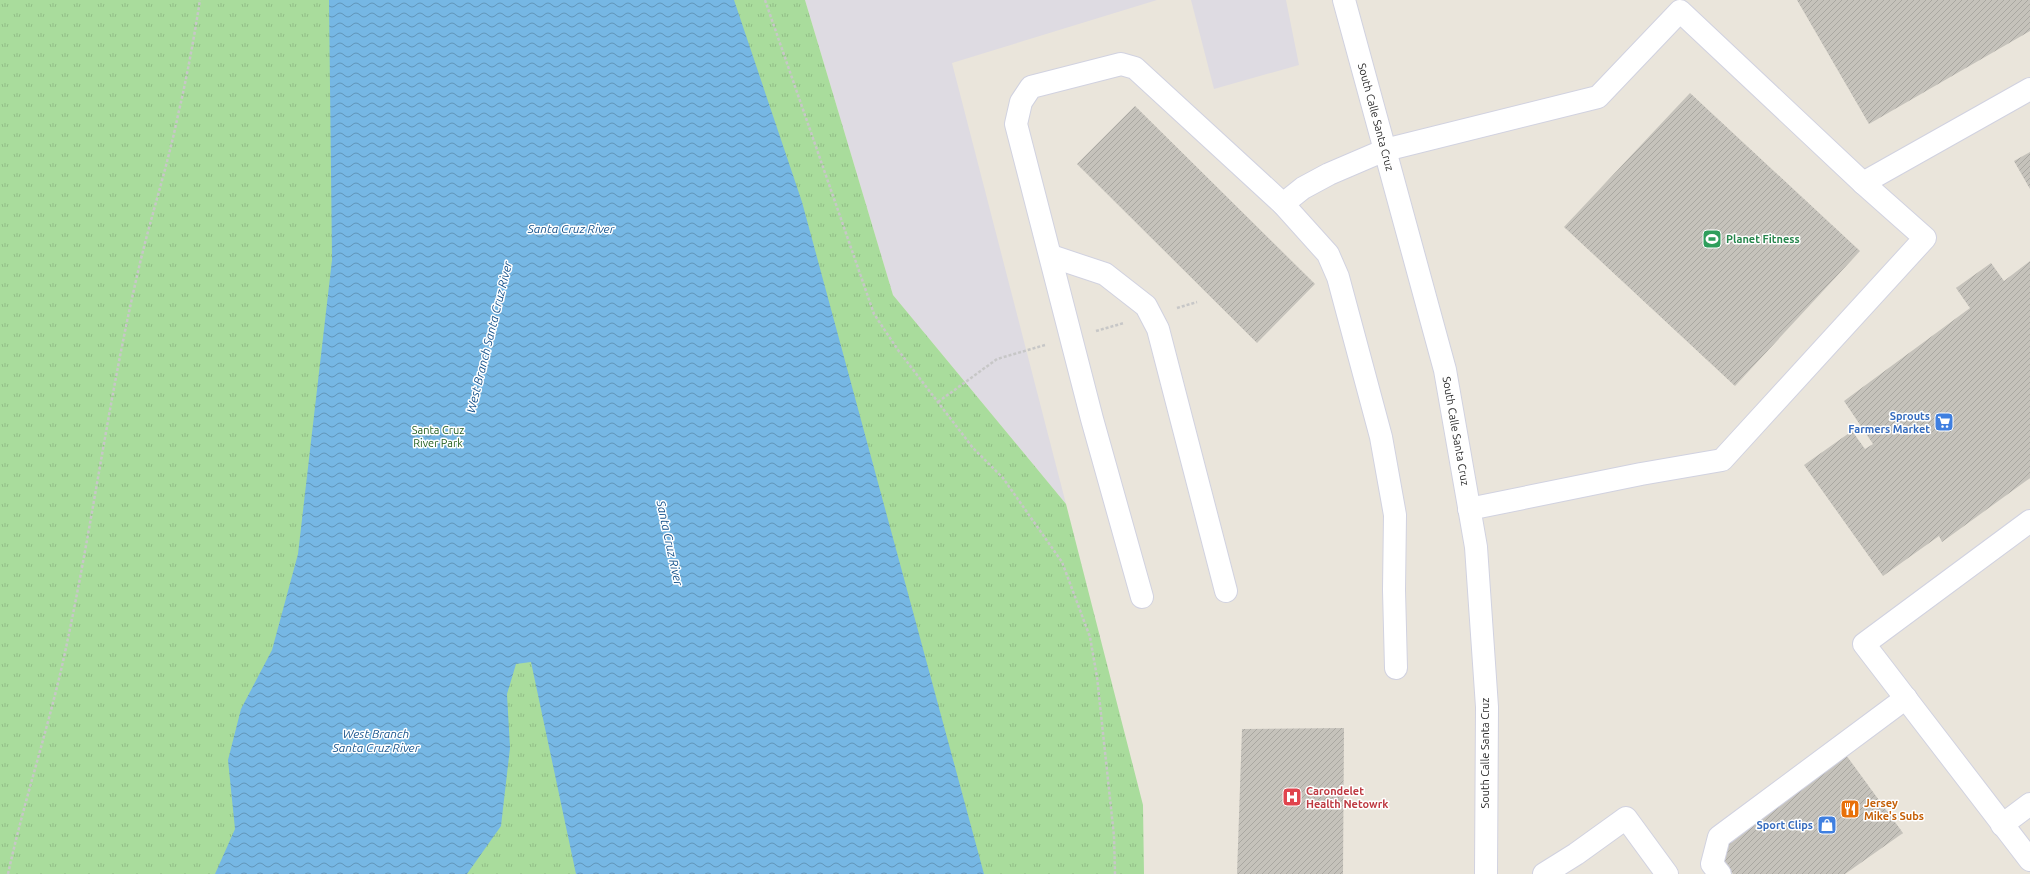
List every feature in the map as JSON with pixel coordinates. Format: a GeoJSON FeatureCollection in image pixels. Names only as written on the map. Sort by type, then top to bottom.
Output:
{"type":"FeatureCollection","features":[{"type":"Feature","properties":{"kind":"street","name":"South Calle Santa Cruz"},"geometry":{"type":"LineString","coordinates":[[1344,0],[1445,370],[1476,547],[1487,707],[1486,874]]}},
{"type":"Feature","properties":{"kind":"street"},"geometry":{"type":"LineString","coordinates":[[1283,204],[1303,188],[1329,174],[1385,150],[1598,97],[1678,6],[1863,183],[1925,238],[1722,460],[1641,474],[1469,509]]}},
{"type":"Feature","properties":{"kind":"street"},"geometry":{"type":"LineString","coordinates":[[1142,597],[1092,419],[1016,124],[1021,102],[1031,88],[1121,64],[1136,68],[1283,204],[1328,254],[1338,277],[1381,437],[1395,515],[1394,590],[1396,668]]}},
{"type":"Feature","properties":{"kind":"street"},"geometry":{"type":"LineString","coordinates":[[1863,183],[2030,90]]}},
{"type":"Feature","properties":{"kind":"street"},"geometry":{"type":"LineString","coordinates":[[1050,256],[1105,274],[1146,306],[1151,315],[1158,329],[1226,591]]}},
{"type":"Feature","properties":{"kind":"street"},"geometry":{"type":"LineString","coordinates":[[2030,521],[1864,644],[2030,860]]}},
{"type":"Feature","properties":{"kind":"street"},"geometry":{"type":"LineString","coordinates":[[1720,874],[1712,864],[1719,837],[1906,698]]}},
{"type":"Feature","properties":{"kind":"street"},"geometry":{"type":"LineString","coordinates":[[2002,825],[2030,804]]}},
{"type":"Feature","properties":{"kind":"street"},"geometry":{"type":"LineString","coordinates":[[1544,874],[1576,854],[1626,818],[1667,874]]}},
{"type":"Feature","properties":{"kind":"path"},"geometry":{"type":"LineString","coordinates":[[8,874],[14,847],[55,699],[86,548],[108,418],[135,284],[178,116],[200,0]]}},
{"type":"Feature","properties":{"kind":"path"},"geometry":{"type":"LineString","coordinates":[[765,0],[874,314],[898,350],[973,448],[1003,478],[1062,562],[1090,637],[1097,677],[1114,836],[1115,874]]}},
{"type":"Feature","properties":{"kind":"shaded area"},"geometry":{"type":"Polygon","coordinates":[[[805,0],[1157,0],[952,63],[1066,504],[893,295],[805,0]]]}},
{"type":"Feature","properties":{"kind":"shaded area"},"geometry":{"type":"Polygon","coordinates":[[[1191,0],[1286,0],[1299,65],[1214,89],[1191,0]]]}},
{"type":"Feature","properties":{"kind":"green space","name":"Santa Cruz River Park"},"geometry":{"type":"Polygon","coordinates":[[[0,0],[805,0],[893,295],[1066,504],[1143,805],[1144,874],[0,874],[0,0]]]}},
{"type":"Feature","properties":{"kind":"water","name":"Santa Cruz River"},"geometry":{"type":"Polygon","coordinates":[[[329,0],[734,0],[802,202],[984,874],[576,874],[531,662],[516,664],[507,694],[510,748],[501,826],[467,874],[215,874],[235,829],[228,760],[241,709],[272,650],[298,554],[332,260],[329,0]]]}},
{"type":"Feature","properties":{"kind":"building"},"geometry":{"type":"Polygon","coordinates":[[[1797,0],[2030,0],[2030,31],[1869,124],[1797,0]]]}},
{"type":"Feature","properties":{"kind":"building","name":"Planet Fitness"},"geometry":{"type":"Polygon","coordinates":[[[1690,93],[1860,251],[1735,386],[1564,227],[1690,93]]]}},
{"type":"Feature","properties":{"kind":"building"},"geometry":{"type":"Polygon","coordinates":[[[1135,106],[1315,284],[1257,343],[1077,164],[1135,106]]]}},
{"type":"Feature","properties":{"kind":"building"},"geometry":{"type":"Polygon","coordinates":[[[2030,152],[2030,189],[2014,161],[2030,152]]]}},
{"type":"Feature","properties":{"kind":"building","name":"Sprouts Farmers Market"},"geometry":{"type":"Polygon","coordinates":[[[2030,261],[2030,478],[1942,542],[1939,536],[1883,576],[1804,465],[1852,431],[1865,449],[1873,444],[1844,401],[1970,308],[1956,288],[1991,263],[2004,281],[2030,261]]]}},
{"type":"Feature","properties":{"kind":"building"},"geometry":{"type":"Polygon","coordinates":[[[1344,728],[1343,874],[1237,874],[1242,729],[1344,728]]]}},
{"type":"Feature","properties":{"kind":"building"},"geometry":{"type":"Polygon","coordinates":[[[1846,755],[1903,833],[1845,874],[1733,874],[1723,862],[1727,841],[1846,755]]]}},
{"type":"Feature","properties":{"kind":"place","name":"Planet Fitness"},"geometry":{"type":"Point","coordinates":[1712,239]}},
{"type":"Feature","properties":{"kind":"place","name":"Sprouts Farmers Market"},"geometry":{"type":"Point","coordinates":[1944,422]}},
{"type":"Feature","properties":{"kind":"place","name":"Carondelet Health Netowrk"},"geometry":{"type":"Point","coordinates":[1292,797]}},
{"type":"Feature","properties":{"kind":"place","name":"Jersey Mike's Subs"},"geometry":{"type":"Point","coordinates":[1850,809]}},
{"type":"Feature","properties":{"kind":"place","name":"Sport Clips"},"geometry":{"type":"Point","coordinates":[1827,825]}},
{"type":"Feature","properties":{"kind":"water label","name":"West Branch Santa Cruz River"},"geometry":{"type":"Point","coordinates":[489,337]}},
{"type":"Feature","properties":{"kind":"water label","name":"West Branch Santa Cruz River"},"geometry":{"type":"Point","coordinates":[376,740]}}]}
